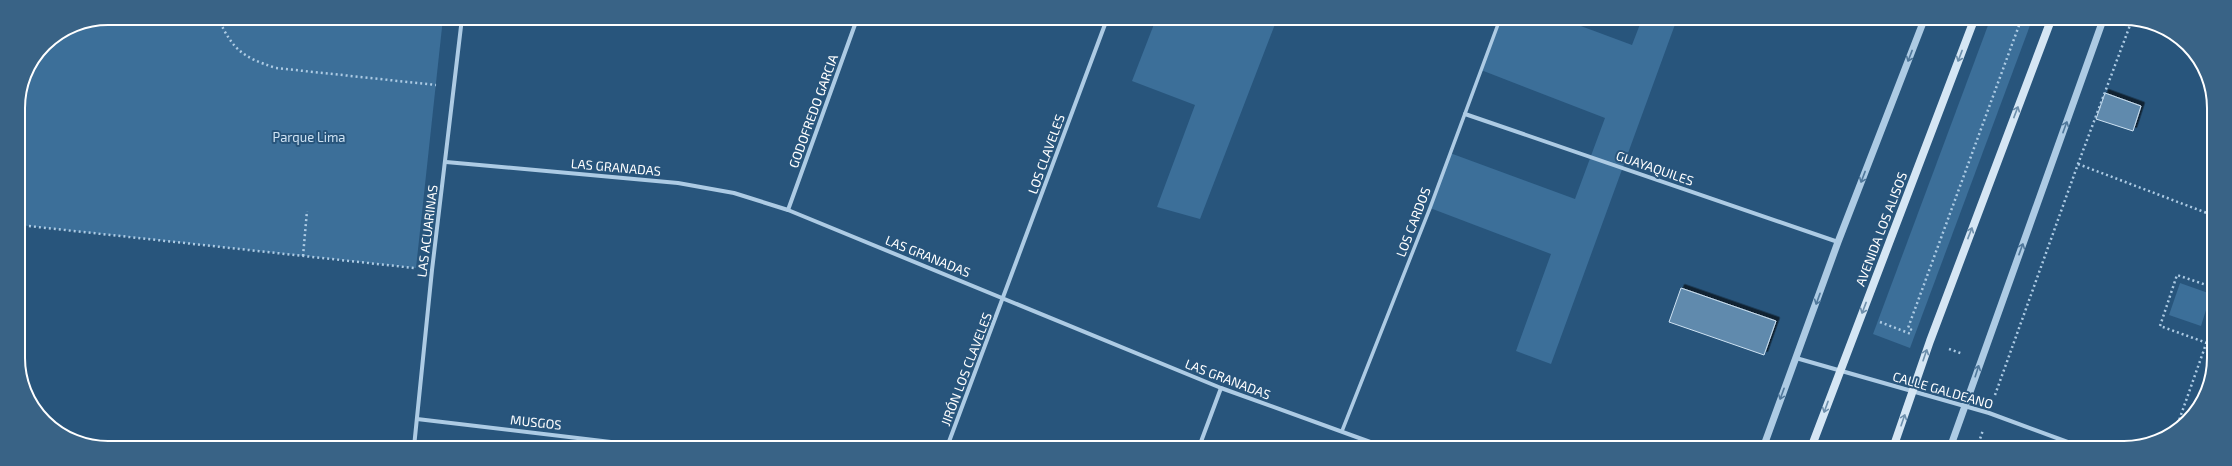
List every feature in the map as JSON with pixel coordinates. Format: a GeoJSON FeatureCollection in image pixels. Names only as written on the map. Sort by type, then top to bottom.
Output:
{"type":"FeatureCollection","features":[{"type":"Feature","properties":{"kind":"main road","name":"AVENIDA LOS ALISOS"},"geometry":{"type":"LineString","coordinates":[[1814,441],[1972,25]]}},
{"type":"Feature","properties":{"kind":"main road"},"geometry":{"type":"LineString","coordinates":[[1895,441],[1930,339],[2049,25]]}},
{"type":"Feature","properties":{"kind":"street","name":"LAS ACUARINAS"},"geometry":{"type":"LineString","coordinates":[[415,441],[432,270],[461,25]]}},
{"type":"Feature","properties":{"kind":"street","name":"GODOFREDO GARCIA"},"geometry":{"type":"LineString","coordinates":[[788,210],[855,25]]}},
{"type":"Feature","properties":{"kind":"street","name":"LOS CLAVELES"},"geometry":{"type":"LineString","coordinates":[[1004,297],[1105,25]]}},
{"type":"Feature","properties":{"kind":"street","name":"LOS CARDOS"},"geometry":{"type":"LineString","coordinates":[[1342,431],[1465,114],[1498,25]]}},
{"type":"Feature","properties":{"kind":"street"},"geometry":{"type":"LineString","coordinates":[[1765,441],[1838,242],[1922,25]]}},
{"type":"Feature","properties":{"kind":"street"},"geometry":{"type":"LineString","coordinates":[[1953,441],[2101,25]]}},
{"type":"Feature","properties":{"kind":"street","name":"GUAYAQUILES"},"geometry":{"type":"LineString","coordinates":[[1465,114],[1838,242]]}},
{"type":"Feature","properties":{"kind":"street","name":"LAS GRANADAS"},"geometry":{"type":"LineString","coordinates":[[446,162],[678,183],[734,193],[788,210],[1004,297],[1221,388],[1368,441]]}},
{"type":"Feature","properties":{"kind":"street","name":"JIRÓN LOS CLAVELES"},"geometry":{"type":"LineString","coordinates":[[949,441],[1004,297]]}},
{"type":"Feature","properties":{"kind":"street","name":"CALLE GALDEANO"},"geometry":{"type":"LineString","coordinates":[[1796,358],[1989,413],[2065,441]]}},
{"type":"Feature","properties":{"kind":"street"},"geometry":{"type":"LineString","coordinates":[[1201,441],[1221,388]]}},
{"type":"Feature","properties":{"kind":"street","name":"MUSGOS"},"geometry":{"type":"LineString","coordinates":[[417,419],[602,441]]}},
{"type":"Feature","properties":{"kind":"path"},"geometry":{"type":"LineString","coordinates":[[222,25],[233,46],[257,62],[276,68],[453,86]]}},
{"type":"Feature","properties":{"kind":"path"},"geometry":{"type":"LineString","coordinates":[[1930,339],[1908,328],[2019,25]]}},
{"type":"Feature","properties":{"kind":"path"},"geometry":{"type":"LineString","coordinates":[[1993,402],[2078,164],[2130,25]]}},
{"type":"Feature","properties":{"kind":"path"},"geometry":{"type":"LineString","coordinates":[[2078,164],[2207,213]]}},
{"type":"Feature","properties":{"kind":"path"},"geometry":{"type":"LineString","coordinates":[[303,256],[307,211]]}},
{"type":"Feature","properties":{"kind":"path"},"geometry":{"type":"LineString","coordinates":[[25,226],[432,270]]}},
{"type":"Feature","properties":{"kind":"path"},"geometry":{"type":"LineString","coordinates":[[2179,420],[2207,343],[2160,326],[2177,275],[2207,285]]}},
{"type":"Feature","properties":{"kind":"path"},"geometry":{"type":"LineString","coordinates":[[1862,314],[1981,360]]}},
{"type":"Feature","properties":{"kind":"path"},"geometry":{"type":"LineString","coordinates":[[1979,441],[1984,427]]}},
{"type":"Feature","properties":{"kind":"green space","name":"Parque Lima"},"geometry":{"type":"Polygon","coordinates":[[[103,25],[442,25],[416,268],[25,226],[25,103],[31,76],[49,49],[62,39],[76,31],[103,25]]]}},
{"type":"Feature","properties":{"kind":"green space"},"geometry":{"type":"Polygon","coordinates":[[[1154,25],[1275,25],[1200,219],[1157,207],[1195,105],[1132,81],[1154,25]]]}},
{"type":"Feature","properties":{"kind":"green space"},"geometry":{"type":"Polygon","coordinates":[[[1498,25],[1578,25],[1632,45],[1640,25],[1675,25],[1551,364],[1516,351],[1551,254],[1430,208],[1450,153],[1575,199],[1605,118],[1481,70],[1498,25]]]}},
{"type":"Feature","properties":{"kind":"green space"},"geometry":{"type":"Polygon","coordinates":[[[1988,25],[2030,25],[1910,348],[1873,334],[1988,25]]]}},
{"type":"Feature","properties":{"kind":"green space"},"geometry":{"type":"Polygon","coordinates":[[[2180,283],[2207,293],[2207,307],[2201,326],[2169,315],[2180,283]]]}},
{"type":"Feature","properties":{"kind":"building"},"geometry":{"type":"Polygon","coordinates":[[[2105,93],[2141,106],[2133,131],[2096,119],[2105,93]]]}},
{"type":"Feature","properties":{"kind":"building"},"geometry":{"type":"Polygon","coordinates":[[[1681,288],[1776,321],[1764,355],[1669,322],[1681,288]]]}}]}
